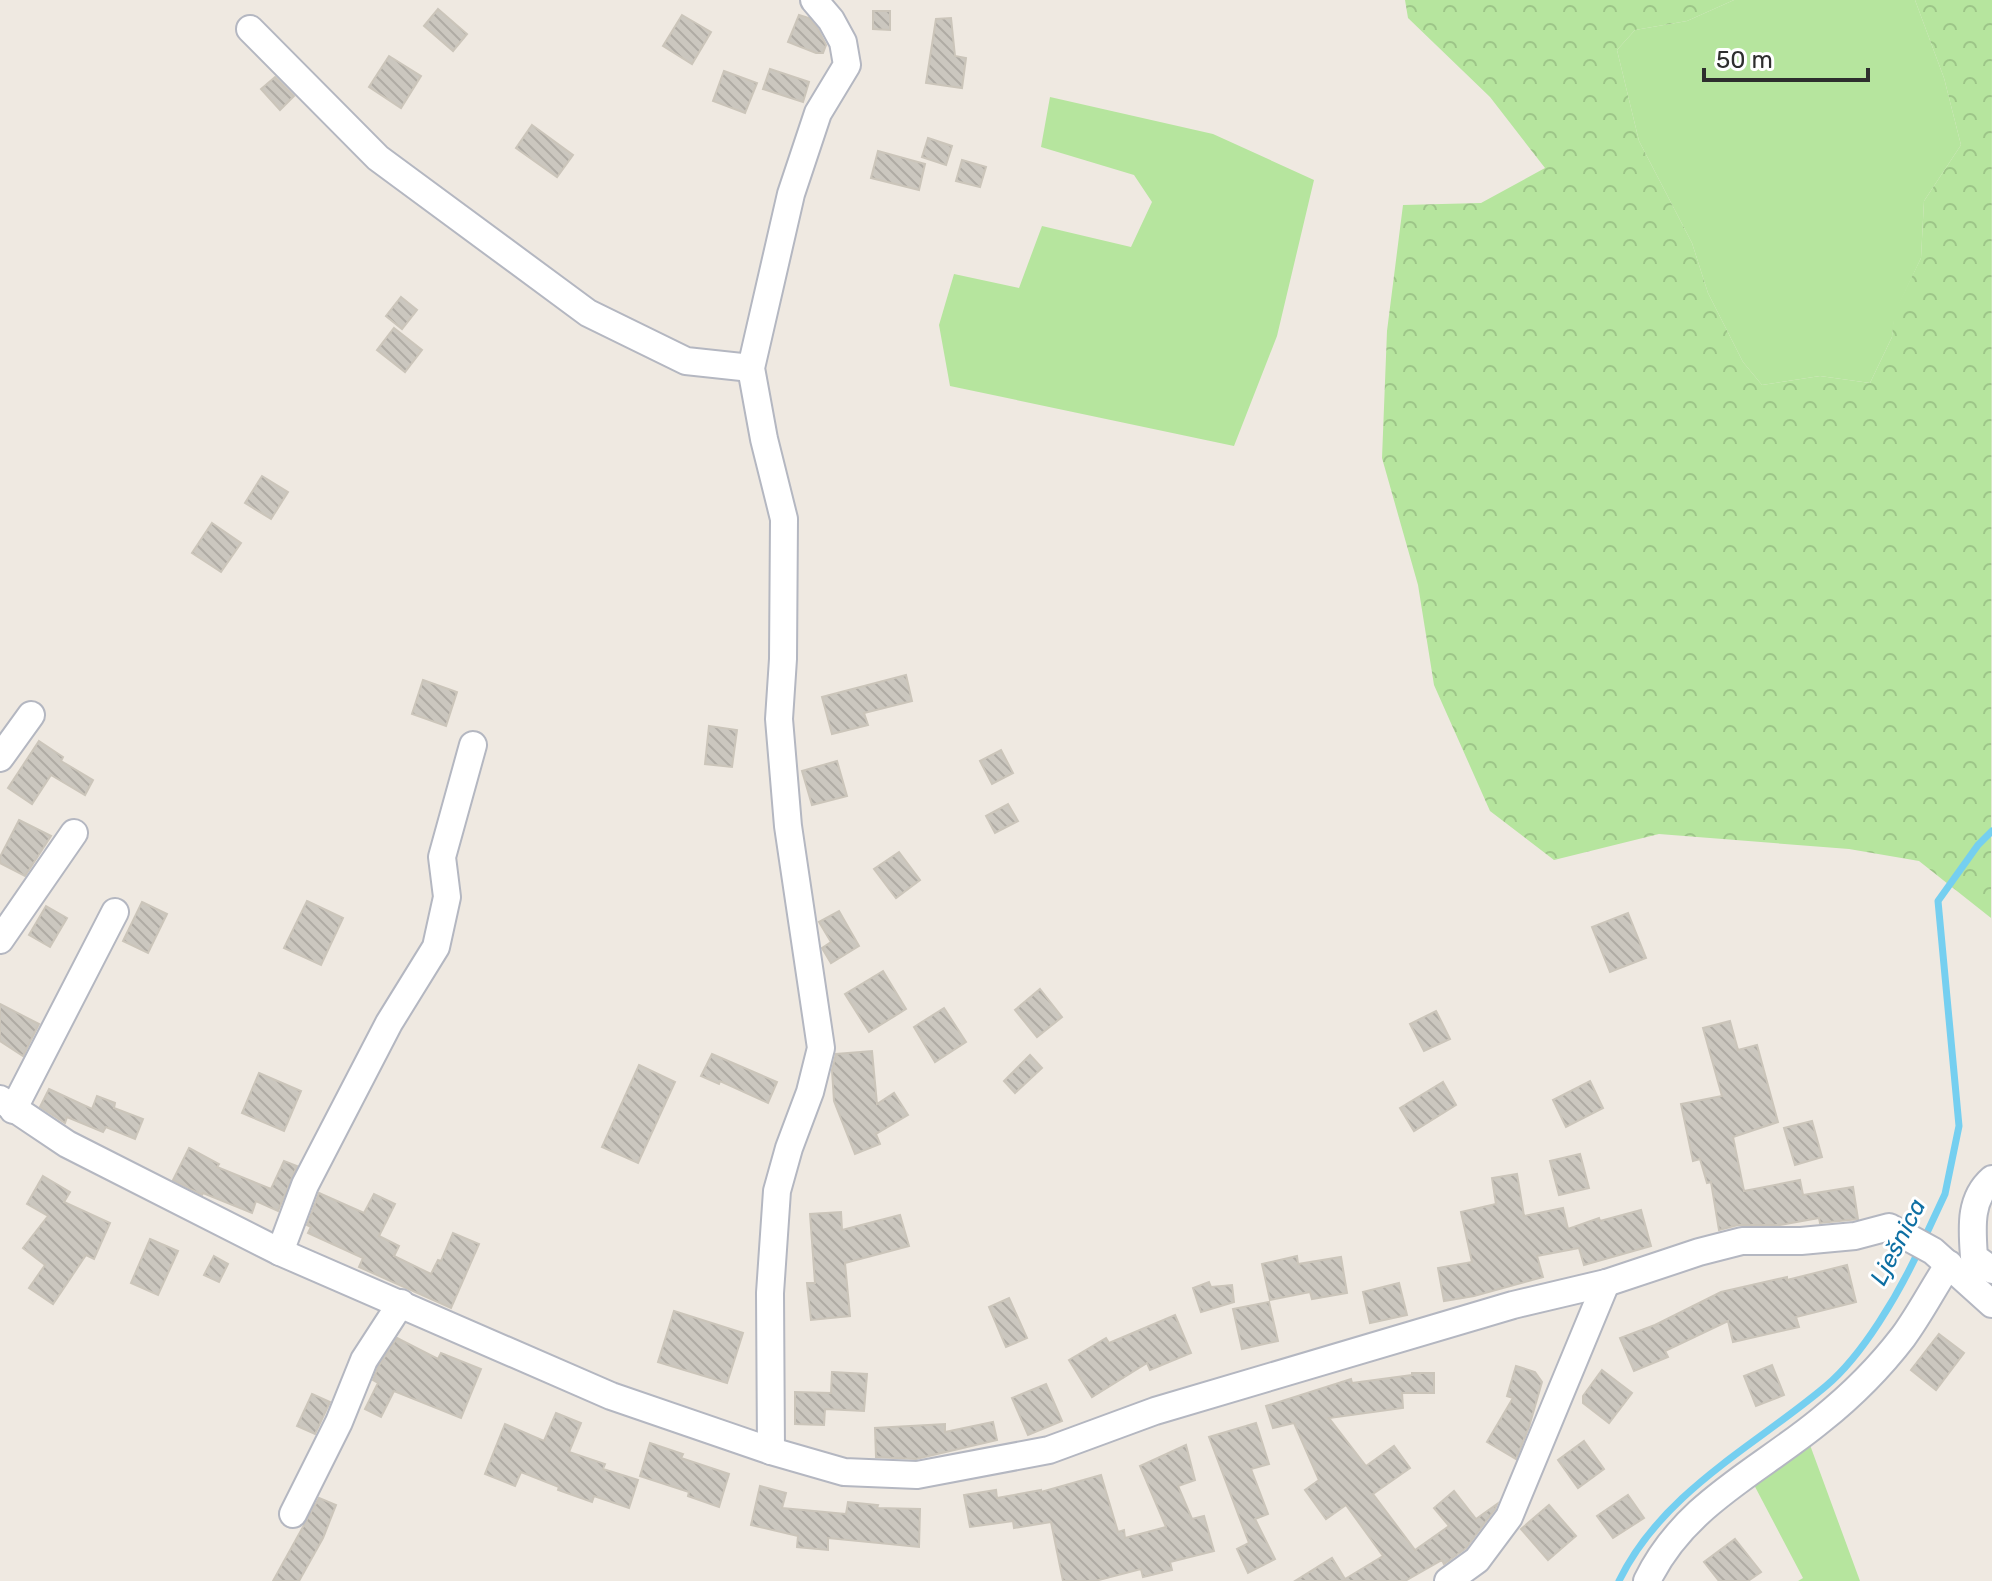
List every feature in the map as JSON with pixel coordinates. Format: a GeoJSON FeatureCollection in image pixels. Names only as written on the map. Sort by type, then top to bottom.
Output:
{"type":"FeatureCollection","features":[{"type":"Feature","properties":{"kind":"street"},"geometry":{"type":"LineString","coordinates":[[771,1451],[770,1293],[777,1191],[810,1092],[821,1048],[788,826],[779,719],[784,519],[764,439],[751,368],[791,194],[818,113],[847,65],[837,10],[814,0]]}},
{"type":"Feature","properties":{"kind":"street"},"geometry":{"type":"LineString","coordinates":[[250,29],[378,158],[588,313],[686,361],[751,368]]}},
{"type":"Feature","properties":{"kind":"street"},"geometry":{"type":"LineString","coordinates":[[0,758],[31,715]]}},
{"type":"Feature","properties":{"kind":"street"},"geometry":{"type":"LineString","coordinates":[[280,1252],[305,1185],[389,1023],[436,947],[447,897],[442,857],[473,745]]}},
{"type":"Feature","properties":{"kind":"street"},"geometry":{"type":"LineString","coordinates":[[0,940],[74,833]]}},
{"type":"Feature","properties":{"kind":"street"},"geometry":{"type":"LineString","coordinates":[[115,912],[7,1105],[67,1144],[280,1252],[611,1396],[771,1451],[844,1472],[917,1475],[1049,1450],[1155,1411],[1257,1380],[1513,1305],[1606,1283],[1742,1241],[1801,1241],[1855,1236],[1889,1227],[1941,1258],[1992,1304]]}},
{"type":"Feature","properties":{"kind":"street"},"geometry":{"type":"LineString","coordinates":[[1992,1179],[1983,1187],[1972,1216],[1974,1257],[1992,1270]]}},
{"type":"Feature","properties":{"kind":"street"},"geometry":{"type":"LineString","coordinates":[[1647,1581],[1657,1561],[1699,1510],[1821,1421],[1864,1381],[1904,1336],[1941,1258]]}},
{"type":"Feature","properties":{"kind":"street"},"geometry":{"type":"LineString","coordinates":[[1448,1581],[1477,1560],[1509,1517],[1606,1283]]}},
{"type":"Feature","properties":{"kind":"street"},"geometry":{"type":"LineString","coordinates":[[293,1514],[339,1422],[364,1360],[401,1303]]}},
{"type":"Feature","properties":{"kind":"green space"},"geometry":{"type":"Polygon","coordinates":[[[1405,0],[1734,0],[1687,21],[1635,30],[1617,50],[1639,141],[1692,243],[1708,293],[1743,362],[1762,385],[1820,376],[1870,383],[1892,337],[1894,313],[1921,258],[1924,201],[1961,145],[1944,78],[1915,0],[1992,0],[1991,918],[1919,861],[1849,849],[1659,834],[1554,860],[1490,811],[1434,685],[1418,585],[1382,458],[1387,331],[1403,205],[1481,203],[1545,168],[1490,97],[1408,18],[1405,0]]]}},
{"type":"Feature","properties":{"kind":"green space"},"geometry":{"type":"Polygon","coordinates":[[[1734,0],[1915,0],[1944,78],[1961,145],[1924,201],[1921,258],[1895,313],[1892,337],[1870,383],[1820,376],[1762,385],[1743,362],[1708,293],[1692,243],[1639,141],[1617,50],[1635,30],[1687,21],[1734,0]]]}},
{"type":"Feature","properties":{"kind":"green space"},"geometry":{"type":"Polygon","coordinates":[[[1050,97],[1213,134],[1314,180],[1277,336],[1234,446],[950,386],[939,325],[954,274],[1019,288],[1042,226],[1131,247],[1152,202],[1134,175],[1041,147],[1050,97]]]}},
{"type":"Feature","properties":{"kind":"green space"},"geometry":{"type":"Polygon","coordinates":[[[1810,1445],[1860,1581],[1798,1581],[1803,1578],[1752,1481],[1810,1445]]]}},
{"type":"Feature","properties":{"kind":"building"},"geometry":{"type":"Polygon","coordinates":[[[438,9],[467,34],[453,51],[424,26],[438,9]]]}},
{"type":"Feature","properties":{"kind":"building"},"geometry":{"type":"Polygon","coordinates":[[[873,11],[890,11],[890,30],[873,29],[873,11]]]}},
{"type":"Feature","properties":{"kind":"building"},"geometry":{"type":"Polygon","coordinates":[[[682,15],[711,32],[692,64],[663,46],[682,15]]]}},
{"type":"Feature","properties":{"kind":"building"},"geometry":{"type":"Polygon","coordinates":[[[799,15],[809,18],[818,29],[826,45],[823,53],[788,42],[799,15]]]}},
{"type":"Feature","properties":{"kind":"building"},"geometry":{"type":"Polygon","coordinates":[[[951,18],[955,56],[966,58],[962,88],[926,83],[936,19],[951,18]]]}},
{"type":"Feature","properties":{"kind":"building"},"geometry":{"type":"Polygon","coordinates":[[[389,56],[421,76],[401,108],[369,87],[389,56]]]}},
{"type":"Feature","properties":{"kind":"building"},"geometry":{"type":"Polygon","coordinates":[[[770,69],[809,82],[803,102],[763,89],[770,69]]]}},
{"type":"Feature","properties":{"kind":"building"},"geometry":{"type":"Polygon","coordinates":[[[724,71],[757,83],[745,113],[713,101],[724,71]]]}},
{"type":"Feature","properties":{"kind":"building"},"geometry":{"type":"Polygon","coordinates":[[[275,77],[294,96],[280,110],[261,89],[275,77]]]}},
{"type":"Feature","properties":{"kind":"building"},"geometry":{"type":"Polygon","coordinates":[[[532,125],[573,155],[557,177],[516,148],[532,125]]]}},
{"type":"Feature","properties":{"kind":"building"},"geometry":{"type":"Polygon","coordinates":[[[928,138],[952,146],[946,165],[922,157],[928,138]]]}},
{"type":"Feature","properties":{"kind":"building"},"geometry":{"type":"Polygon","coordinates":[[[878,151],[925,164],[919,190],[871,178],[878,151]]]}},
{"type":"Feature","properties":{"kind":"building"},"geometry":{"type":"Polygon","coordinates":[[[962,160],[986,167],[980,187],[956,181],[962,160]]]}},
{"type":"Feature","properties":{"kind":"building"},"geometry":{"type":"Polygon","coordinates":[[[401,297],[417,310],[402,329],[386,316],[401,297]]]}},
{"type":"Feature","properties":{"kind":"building"},"geometry":{"type":"Polygon","coordinates":[[[394,328],[422,350],[405,372],[377,350],[394,328]]]}},
{"type":"Feature","properties":{"kind":"building"},"geometry":{"type":"Polygon","coordinates":[[[262,476],[288,492],[271,519],[245,503],[262,476]]]}},
{"type":"Feature","properties":{"kind":"building"},"geometry":{"type":"Polygon","coordinates":[[[212,523],[241,543],[221,572],[192,553],[212,523]]]}},
{"type":"Feature","properties":{"kind":"building"},"geometry":{"type":"Polygon","coordinates":[[[906,675],[912,701],[864,713],[868,725],[832,734],[822,697],[906,675]]]}},
{"type":"Feature","properties":{"kind":"building"},"geometry":{"type":"Polygon","coordinates":[[[423,680],[457,692],[446,726],[412,714],[423,680]]]}},
{"type":"Feature","properties":{"kind":"building"},"geometry":{"type":"Polygon","coordinates":[[[709,726],[737,730],[732,767],[705,764],[709,726]]]}},
{"type":"Feature","properties":{"kind":"building"},"geometry":{"type":"Polygon","coordinates":[[[39,741],[63,757],[61,761],[93,780],[85,795],[51,775],[32,804],[8,788],[39,741]]]}},
{"type":"Feature","properties":{"kind":"building"},"geometry":{"type":"Polygon","coordinates":[[[1001,750],[1013,773],[992,784],[980,761],[1001,750]]]}},
{"type":"Feature","properties":{"kind":"building"},"geometry":{"type":"Polygon","coordinates":[[[837,761],[847,796],[812,805],[802,771],[837,761]]]}},
{"type":"Feature","properties":{"kind":"building"},"geometry":{"type":"Polygon","coordinates":[[[1008,804],[1018,821],[995,833],[986,816],[1008,804]]]}},
{"type":"Feature","properties":{"kind":"building"},"geometry":{"type":"Polygon","coordinates":[[[19,820],[51,836],[25,876],[0,863],[0,857],[19,820]]]}},
{"type":"Feature","properties":{"kind":"building"},"geometry":{"type":"Polygon","coordinates":[[[899,852],[920,880],[896,898],[874,869],[899,852]]]}},
{"type":"Feature","properties":{"kind":"building"},"geometry":{"type":"Polygon","coordinates":[[[307,901],[343,918],[321,965],[284,948],[307,901]]]}},
{"type":"Feature","properties":{"kind":"building"},"geometry":{"type":"Polygon","coordinates":[[[142,902],[167,914],[148,953],[123,941],[142,902]]]}},
{"type":"Feature","properties":{"kind":"building"},"geometry":{"type":"Polygon","coordinates":[[[46,906],[67,918],[50,947],[29,935],[46,906]]]}},
{"type":"Feature","properties":{"kind":"building"},"geometry":{"type":"Polygon","coordinates":[[[839,911],[859,946],[831,963],[822,948],[831,942],[819,922],[839,911]]]}},
{"type":"Feature","properties":{"kind":"building"},"geometry":{"type":"Polygon","coordinates":[[[1628,913],[1646,958],[1610,972],[1592,927],[1628,913]]]}},
{"type":"Feature","properties":{"kind":"building"},"geometry":{"type":"Polygon","coordinates":[[[883,971],[906,1009],[869,1032],[845,994],[883,971]]]}},
{"type":"Feature","properties":{"kind":"building"},"geometry":{"type":"Polygon","coordinates":[[[1040,989],[1062,1017],[1037,1037],[1015,1010],[1040,989]]]}},
{"type":"Feature","properties":{"kind":"building"},"geometry":{"type":"Polygon","coordinates":[[[0,1004],[39,1024],[23,1056],[0,1041],[0,1004]]]}},
{"type":"Feature","properties":{"kind":"building"},"geometry":{"type":"Polygon","coordinates":[[[944,1008],[966,1042],[935,1062],[914,1027],[944,1008]]]}},
{"type":"Feature","properties":{"kind":"building"},"geometry":{"type":"Polygon","coordinates":[[[1436,1011],[1450,1039],[1424,1051],[1410,1024],[1436,1011]]]}},
{"type":"Feature","properties":{"kind":"building"},"geometry":{"type":"Polygon","coordinates":[[[1730,1021],[1738,1050],[1757,1045],[1778,1122],[1733,1137],[1744,1191],[1800,1180],[1803,1195],[1853,1187],[1858,1219],[1820,1223],[1819,1218],[1780,1225],[1738,1225],[1719,1230],[1711,1182],[1707,1183],[1700,1159],[1693,1161],[1681,1104],[1722,1096],[1703,1028],[1730,1021]]]}},
{"type":"Feature","properties":{"kind":"building"},"geometry":{"type":"Polygon","coordinates":[[[872,1051],[877,1104],[894,1093],[908,1115],[876,1134],[880,1144],[855,1154],[834,1101],[832,1070],[836,1054],[872,1051]]]}},
{"type":"Feature","properties":{"kind":"building"},"geometry":{"type":"Polygon","coordinates":[[[712,1054],[777,1082],[768,1103],[720,1081],[719,1084],[701,1076],[712,1054]]]}},
{"type":"Feature","properties":{"kind":"building"},"geometry":{"type":"Polygon","coordinates":[[[1030,1055],[1042,1068],[1015,1093],[1004,1081],[1030,1055]]]}},
{"type":"Feature","properties":{"kind":"building"},"geometry":{"type":"Polygon","coordinates":[[[639,1065],[675,1082],[638,1163],[602,1147],[639,1065]]]}},
{"type":"Feature","properties":{"kind":"building"},"geometry":{"type":"Polygon","coordinates":[[[259,1073],[301,1091],[284,1131],[242,1113],[259,1073]]]}},
{"type":"Feature","properties":{"kind":"building"},"geometry":{"type":"Polygon","coordinates":[[[1590,1081],[1603,1108],[1566,1127],[1553,1100],[1590,1081]]]}},
{"type":"Feature","properties":{"kind":"building"},"geometry":{"type":"Polygon","coordinates":[[[1443,1082],[1456,1105],[1414,1131],[1400,1108],[1443,1082]]]}},
{"type":"Feature","properties":{"kind":"building"},"geometry":{"type":"Polygon","coordinates":[[[49,1089],[92,1109],[97,1096],[115,1103],[114,1108],[143,1119],[135,1139],[106,1127],[103,1132],[67,1117],[65,1123],[40,1107],[49,1089]]]}},
{"type":"Feature","properties":{"kind":"building"},"geometry":{"type":"Polygon","coordinates":[[[1812,1121],[1822,1157],[1795,1165],[1784,1128],[1812,1121]]]}},
{"type":"Feature","properties":{"kind":"building"},"geometry":{"type":"Polygon","coordinates":[[[189,1148],[219,1164],[217,1167],[271,1189],[284,1161],[297,1166],[278,1211],[256,1201],[252,1213],[202,1195],[173,1180],[189,1148]]]}},
{"type":"Feature","properties":{"kind":"building"},"geometry":{"type":"Polygon","coordinates":[[[1580,1154],[1589,1188],[1559,1195],[1550,1161],[1580,1154]]]}},
{"type":"Feature","properties":{"kind":"building"},"geometry":{"type":"Polygon","coordinates":[[[1517,1174],[1524,1216],[1563,1208],[1568,1229],[1599,1218],[1600,1221],[1641,1210],[1651,1246],[1584,1265],[1579,1248],[1537,1256],[1543,1277],[1444,1301],[1438,1268],[1472,1262],[1461,1212],[1496,1204],[1492,1178],[1517,1174]]]}},
{"type":"Feature","properties":{"kind":"building"},"geometry":{"type":"Polygon","coordinates":[[[43,1176],[70,1192],[64,1202],[110,1223],[94,1259],[86,1255],[53,1304],[29,1288],[45,1265],[23,1248],[48,1216],[27,1204],[43,1176]]]}},
{"type":"Feature","properties":{"kind":"building"},"geometry":{"type":"Polygon","coordinates":[[[319,1193],[364,1213],[374,1194],[395,1204],[379,1236],[399,1246],[394,1256],[431,1274],[438,1260],[441,1261],[453,1233],[479,1244],[451,1308],[359,1267],[363,1258],[308,1233],[311,1227],[307,1225],[319,1193]]]}},
{"type":"Feature","properties":{"kind":"building"},"geometry":{"type":"Polygon","coordinates":[[[841,1212],[842,1230],[900,1215],[909,1246],[845,1263],[850,1316],[811,1320],[807,1283],[815,1283],[810,1214],[841,1212]]]}},
{"type":"Feature","properties":{"kind":"building"},"geometry":{"type":"Polygon","coordinates":[[[150,1239],[178,1251],[158,1295],[131,1283],[150,1239]]]}},
{"type":"Feature","properties":{"kind":"building"},"geometry":{"type":"Polygon","coordinates":[[[214,1256],[228,1264],[219,1282],[204,1275],[214,1256]]]}},
{"type":"Feature","properties":{"kind":"building"},"geometry":{"type":"Polygon","coordinates":[[[1297,1256],[1298,1264],[1341,1257],[1347,1293],[1312,1299],[1310,1292],[1270,1300],[1262,1264],[1297,1256]]]}},
{"type":"Feature","properties":{"kind":"building"},"geometry":{"type":"Polygon","coordinates":[[[1847,1265],[1856,1302],[1796,1317],[1799,1327],[1733,1342],[1728,1321],[1665,1351],[1668,1357],[1634,1371],[1620,1338],[1655,1325],[1721,1292],[1847,1265]]]}},
{"type":"Feature","properties":{"kind":"building"},"geometry":{"type":"Polygon","coordinates":[[[1209,1282],[1211,1287],[1232,1285],[1234,1302],[1201,1312],[1193,1288],[1209,1282]]]}},
{"type":"Feature","properties":{"kind":"building"},"geometry":{"type":"Polygon","coordinates":[[[1399,1283],[1407,1315],[1370,1323],[1363,1292],[1399,1283]]]}},
{"type":"Feature","properties":{"kind":"building"},"geometry":{"type":"Polygon","coordinates":[[[1009,1298],[1027,1338],[1006,1347],[989,1307],[1009,1298]]]}},
{"type":"Feature","properties":{"kind":"building"},"geometry":{"type":"Polygon","coordinates":[[[1269,1302],[1278,1341],[1242,1349],[1233,1309],[1269,1302]]]}},
{"type":"Feature","properties":{"kind":"building"},"geometry":{"type":"Polygon","coordinates":[[[674,1311],[743,1333],[727,1383],[658,1362],[674,1311]]]}},
{"type":"Feature","properties":{"kind":"building"},"geometry":{"type":"Polygon","coordinates":[[[1175,1315],[1191,1353],[1150,1370],[1147,1363],[1092,1397],[1069,1360],[1106,1338],[1109,1343],[1175,1315]]]}},
{"type":"Feature","properties":{"kind":"building"},"geometry":{"type":"Polygon","coordinates":[[[1939,1334],[1964,1353],[1936,1390],[1911,1370],[1939,1334]]]}},
{"type":"Feature","properties":{"kind":"building"},"geometry":{"type":"Polygon","coordinates":[[[397,1338],[438,1359],[441,1353],[481,1369],[461,1418],[394,1391],[381,1417],[365,1409],[378,1383],[373,1380],[378,1367],[397,1338]]]}},
{"type":"Feature","properties":{"kind":"building"},"geometry":{"type":"Polygon","coordinates":[[[1772,1365],[1784,1395],[1756,1406],[1744,1376],[1772,1365]]]}},
{"type":"Feature","properties":{"kind":"building"},"geometry":{"type":"Polygon","coordinates":[[[1516,1366],[1535,1372],[1542,1382],[1516,1459],[1487,1442],[1513,1398],[1507,1396],[1516,1366]]]}},
{"type":"Feature","properties":{"kind":"building"},"geometry":{"type":"Polygon","coordinates":[[[1602,1370],[1632,1393],[1609,1423],[1583,1403],[1583,1396],[1602,1370]]]}},
{"type":"Feature","properties":{"kind":"building"},"geometry":{"type":"Polygon","coordinates":[[[832,1372],[867,1374],[864,1411],[825,1409],[824,1425],[795,1424],[795,1392],[831,1393],[832,1372]]]}},
{"type":"Feature","properties":{"kind":"building"},"geometry":{"type":"Polygon","coordinates":[[[1412,1373],[1434,1373],[1434,1393],[1402,1393],[1403,1408],[1329,1418],[1366,1466],[1394,1446],[1410,1468],[1373,1494],[1415,1550],[1449,1526],[1434,1508],[1454,1491],[1476,1519],[1497,1504],[1495,1509],[1466,1548],[1444,1564],[1442,1560],[1405,1581],[1295,1581],[1332,1558],[1345,1579],[1383,1556],[1346,1505],[1326,1519],[1305,1490],[1319,1480],[1294,1423],[1273,1428],[1266,1406],[1351,1379],[1352,1383],[1412,1373]]]}},
{"type":"Feature","properties":{"kind":"building"},"geometry":{"type":"Polygon","coordinates":[[[1046,1384],[1062,1421],[1028,1435],[1012,1398],[1046,1384]]]}},
{"type":"Feature","properties":{"kind":"building"},"geometry":{"type":"Polygon","coordinates":[[[312,1394],[330,1402],[315,1434],[297,1426],[312,1394]]]}},
{"type":"Feature","properties":{"kind":"building"},"geometry":{"type":"Polygon","coordinates":[[[556,1413],[581,1423],[569,1452],[605,1464],[603,1469],[638,1480],[629,1508],[594,1496],[592,1502],[521,1472],[515,1486],[485,1474],[505,1424],[544,1441],[556,1413]]]}},
{"type":"Feature","properties":{"kind":"building"},"geometry":{"type":"Polygon","coordinates":[[[993,1422],[997,1440],[916,1459],[876,1457],[875,1428],[945,1424],[945,1432],[993,1422]]]}},
{"type":"Feature","properties":{"kind":"building"},"geometry":{"type":"Polygon","coordinates":[[[1256,1423],[1269,1464],[1251,1469],[1268,1514],[1255,1519],[1275,1559],[1248,1573],[1237,1549],[1249,1543],[1209,1437],[1256,1423]]]}},
{"type":"Feature","properties":{"kind":"building"},"geometry":{"type":"Polygon","coordinates":[[[1584,1441],[1604,1469],[1578,1488],[1558,1460],[1584,1441]]]}},
{"type":"Feature","properties":{"kind":"building"},"geometry":{"type":"Polygon","coordinates":[[[650,1443],[683,1454],[681,1458],[729,1474],[719,1507],[688,1496],[689,1492],[640,1476],[650,1443]]]}},
{"type":"Feature","properties":{"kind":"building"},"geometry":{"type":"Polygon","coordinates":[[[1186,1445],[1195,1480],[1178,1486],[1192,1519],[1204,1516],[1214,1551],[1170,1562],[1172,1570],[1143,1577],[1141,1569],[1095,1581],[1063,1581],[1051,1522],[1014,1528],[1013,1521],[970,1527],[964,1495],[996,1490],[997,1498],[1041,1492],[1101,1475],[1118,1532],[1124,1530],[1125,1538],[1166,1527],[1140,1466],[1186,1445]]]}},
{"type":"Feature","properties":{"kind":"building"},"geometry":{"type":"Polygon","coordinates":[[[760,1486],[786,1493],[782,1508],[846,1514],[848,1502],[878,1505],[877,1508],[920,1509],[919,1547],[828,1538],[828,1550],[797,1547],[798,1536],[751,1525],[760,1486]]]}},
{"type":"Feature","properties":{"kind":"building"},"geometry":{"type":"Polygon","coordinates":[[[1628,1495],[1644,1518],[1613,1538],[1597,1516],[1628,1495]]]}},
{"type":"Feature","properties":{"kind":"building"},"geometry":{"type":"Polygon","coordinates":[[[319,1498],[336,1505],[323,1538],[299,1581],[273,1581],[319,1498]]]}},
{"type":"Feature","properties":{"kind":"building"},"geometry":{"type":"Polygon","coordinates":[[[1549,1505],[1576,1536],[1548,1560],[1521,1529],[1549,1505]]]}},
{"type":"Feature","properties":{"kind":"building"},"geometry":{"type":"Polygon","coordinates":[[[1735,1539],[1761,1572],[1748,1581],[1719,1581],[1704,1562],[1735,1539]]]}},
{"type":"Feature","properties":{"kind":"waterway","name":"Lješnica"},"geometry":{"type":"LineString","coordinates":[[1924,1239],[1945,1194],[1959,1126],[1938,901],[1978,845],[1992,831]]}},
{"type":"Feature","properties":{"kind":"waterway","name":"Lješnica"},"geometry":{"type":"LineString","coordinates":[[1619,1581],[1637,1550],[1685,1496],[1840,1373],[1879,1322],[1919,1250]]}}]}
